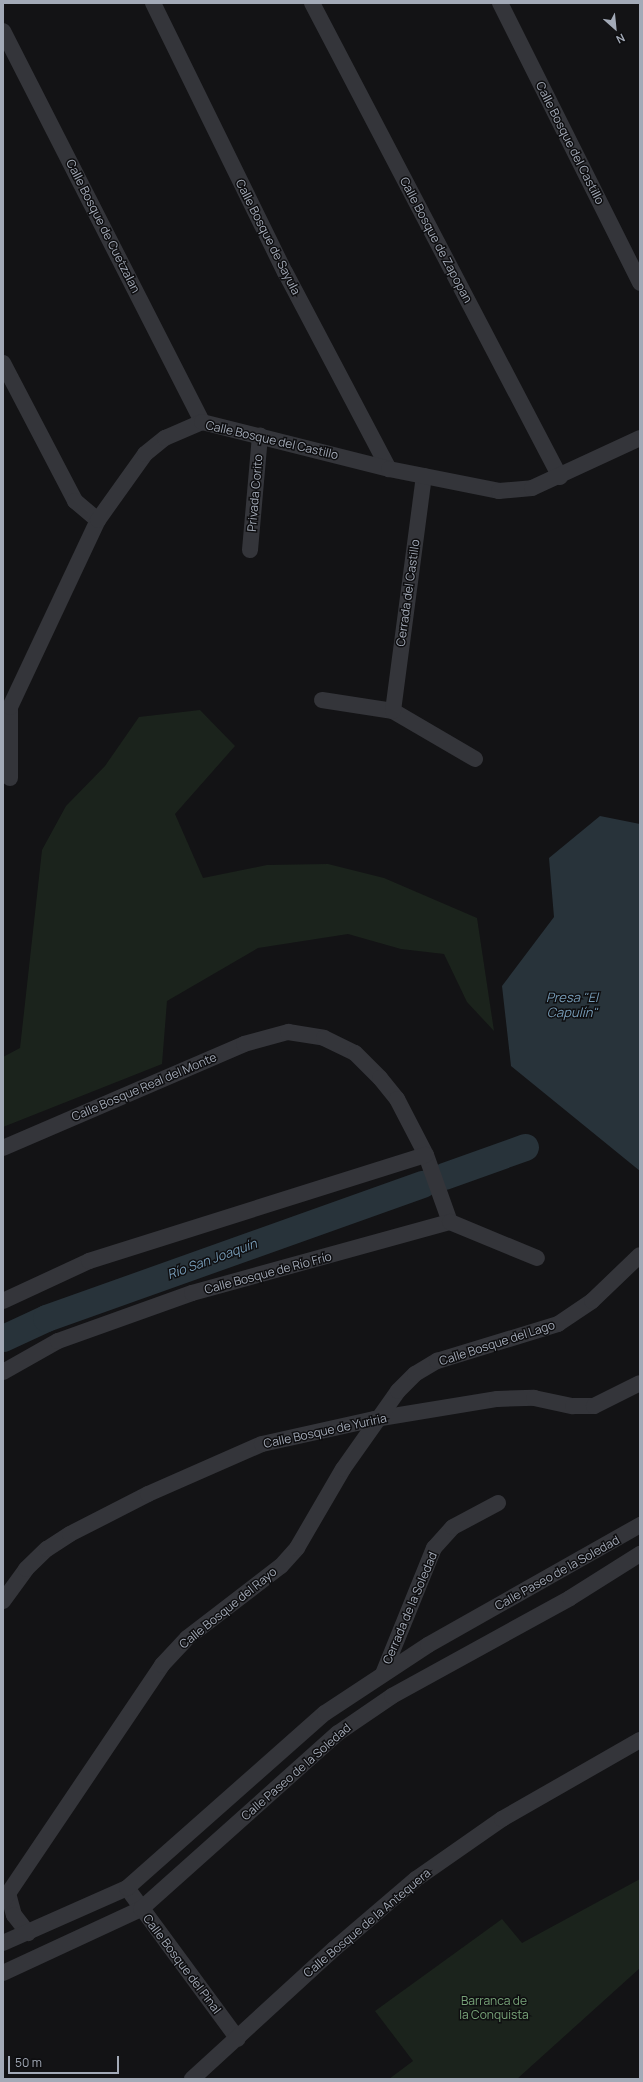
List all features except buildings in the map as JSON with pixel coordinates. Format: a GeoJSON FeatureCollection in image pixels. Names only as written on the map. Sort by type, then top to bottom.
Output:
{"type":"FeatureCollection","features":[{"type":"Feature","properties":{"kind":"street","name":"Calle Bosque de Sayula"},"geometry":{"type":"LineString","coordinates":[[152,3],[285,272],[389,469]]}},
{"type":"Feature","properties":{"kind":"street","name":"Calle Bosque de Zapopan"},"geometry":{"type":"LineString","coordinates":[[312,3],[560,477]]}},
{"type":"Feature","properties":{"kind":"street","name":"Calle Bosque del Castillo"},"geometry":{"type":"LineString","coordinates":[[500,3],[640,283]]}},
{"type":"Feature","properties":{"kind":"street","name":"Calle Bosque de Cuetzalan"},"geometry":{"type":"LineString","coordinates":[[3,31],[202,422]]}},
{"type":"Feature","properties":{"kind":"street"},"geometry":{"type":"LineString","coordinates":[[3,363],[74,501],[98,520]]}},
{"type":"Feature","properties":{"kind":"street","name":"Calle Bosque del Castillo"},"geometry":{"type":"LineString","coordinates":[[7,706],[98,520],[145,454],[165,438],[202,422],[260,435],[389,469],[499,491],[532,488],[560,477],[640,438]]}},
{"type":"Feature","properties":{"kind":"street","name":"Privada Corito"},"geometry":{"type":"LineString","coordinates":[[250,550],[260,435]]}},
{"type":"Feature","properties":{"kind":"street","name":"Cerrada del Castillo"},"geometry":{"type":"LineString","coordinates":[[393,711],[424,476]]}},
{"type":"Feature","properties":{"kind":"street"},"geometry":{"type":"LineString","coordinates":[[322,700],[393,711],[475,759]]}},
{"type":"Feature","properties":{"kind":"street"},"geometry":{"type":"LineString","coordinates":[[7,706],[10,778]]}},
{"type":"Feature","properties":{"kind":"street","name":"Calle Bosque Real del Monte"},"geometry":{"type":"LineString","coordinates":[[3,1148],[244,1044],[288,1032],[324,1038],[355,1053],[397,1099],[426,1155]]}},
{"type":"Feature","properties":{"kind":"street"},"geometry":{"type":"LineString","coordinates":[[3,1301],[90,1261],[426,1155],[450,1222],[537,1258]]}},
{"type":"Feature","properties":{"kind":"street","name":"Calle Bosque de Río Frío"},"geometry":{"type":"LineString","coordinates":[[3,1372],[58,1341],[192,1293],[450,1222]]}},
{"type":"Feature","properties":{"kind":"street","name":"Calle Bosque del Lago"},"geometry":{"type":"LineString","coordinates":[[375,1419],[415,1374],[437,1361],[558,1324],[592,1301],[640,1255]]}},
{"type":"Feature","properties":{"kind":"street","name":"Calle Bosque de Yuriria"},"geometry":{"type":"LineString","coordinates":[[3,1601],[47,1549],[148,1494],[262,1444],[375,1419],[497,1399],[534,1398],[573,1406],[594,1406],[640,1383]]}},
{"type":"Feature","properties":{"kind":"street","name":"Calle Bosque del Rayo"},"geometry":{"type":"LineString","coordinates":[[28,1933],[14,1915],[6,1897],[162,1665],[187,1638],[280,1566],[297,1548],[375,1419]]}},
{"type":"Feature","properties":{"kind":"street","name":"Cerrada de la Soledad"},"geometry":{"type":"LineString","coordinates":[[383,1674],[434,1548],[453,1527],[498,1503]]}},
{"type":"Feature","properties":{"kind":"street","name":"Calle Paseo de la Soledad"},"geometry":{"type":"LineString","coordinates":[[3,1943],[127,1888],[325,1712],[383,1674],[640,1524]]}},
{"type":"Feature","properties":{"kind":"street","name":"Calle Paseo de la Soledad"},"geometry":{"type":"LineString","coordinates":[[3,1973],[40,1959],[141,1909],[338,1733],[392,1696],[570,1598],[640,1554]]}},
{"type":"Feature","properties":{"kind":"street","name":"Calle Bosque de la Antequera"},"geometry":{"type":"LineString","coordinates":[[192,2079],[238,2039],[334,1949],[416,1879],[502,1819],[640,1740]]}},
{"type":"Feature","properties":{"kind":"street","name":"Calle Bosque del Pinal"},"geometry":{"type":"LineString","coordinates":[[127,1888],[238,2039]]}},
{"type":"Feature","properties":{"kind":"green space"},"geometry":{"type":"Polygon","coordinates":[[[200,710],[235,746],[175,814],[203,878],[267,865],[328,864],[384,878],[477,918],[494,1031],[467,1002],[444,954],[401,949],[348,934],[258,948],[167,1001],[162,1064],[3,1127],[3,1057],[20,1048],[42,850],[66,806],[105,766],[139,717],[200,710]]]}},
{"type":"Feature","properties":{"kind":"green space","name":"Barranca de la Conquista"},"geometry":{"type":"Polygon","coordinates":[[[640,1879],[640,1968],[517,2079],[389,2079],[413,2061],[375,2011],[502,1919],[522,1943],[640,1879]]]}},
{"type":"Feature","properties":{"kind":"water","name":"Presa \"El Capulín\""},"geometry":{"type":"Polygon","coordinates":[[[600,816],[640,824],[640,1171],[511,1066],[502,986],[554,917],[549,858],[600,816]]]}},
{"type":"Feature","properties":{"kind":"waterway","name":"Río San Joaquín"},"geometry":{"type":"LineString","coordinates":[[444,1176],[525,1147]]}},
{"type":"Feature","properties":{"kind":"waterway","name":"Río San Joaquín"},"geometry":{"type":"LineString","coordinates":[[3,1338],[46,1318],[423,1184]]}}]}
